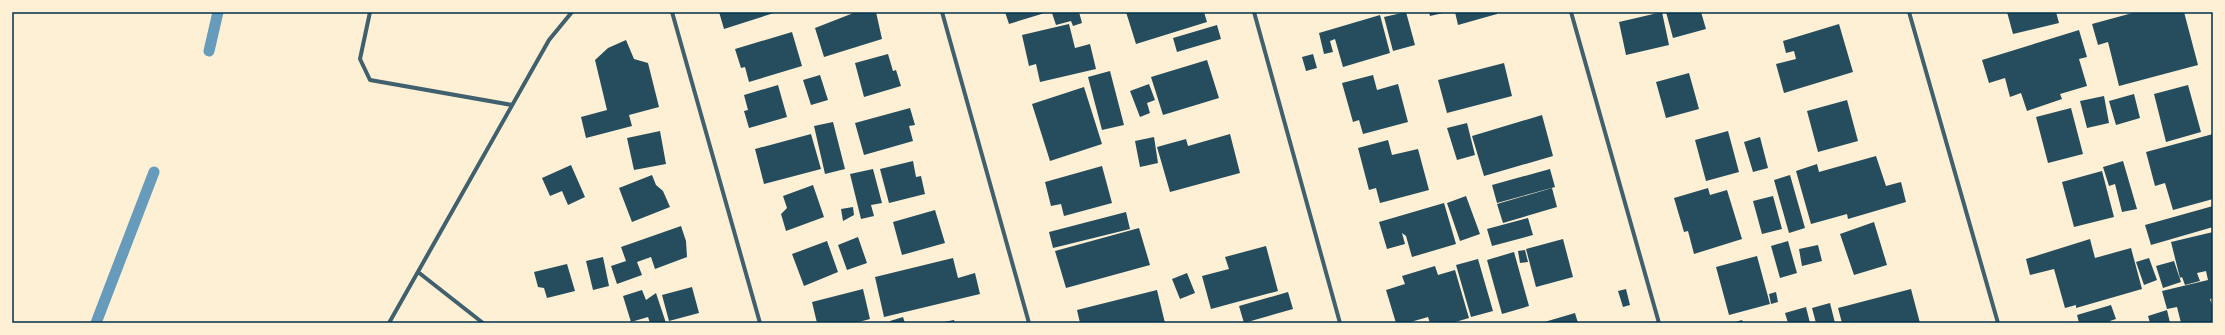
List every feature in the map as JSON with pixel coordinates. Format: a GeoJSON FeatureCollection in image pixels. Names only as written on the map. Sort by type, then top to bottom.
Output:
{"type":"FeatureCollection","features":[{"type":"Feature","properties":{"kind":"street"},"geometry":{"type":"LineString","coordinates":[[370,12],[360,59],[370,80],[512,105]]}},
{"type":"Feature","properties":{"kind":"street"},"geometry":{"type":"LineString","coordinates":[[389,323],[549,40],[572,12]]}},
{"type":"Feature","properties":{"kind":"street"},"geometry":{"type":"LineString","coordinates":[[672,12],[760,323]]}},
{"type":"Feature","properties":{"kind":"street"},"geometry":{"type":"LineString","coordinates":[[942,12],[1029,323]]}},
{"type":"Feature","properties":{"kind":"street"},"geometry":{"type":"LineString","coordinates":[[1254,12],[1340,323]]}},
{"type":"Feature","properties":{"kind":"street"},"geometry":{"type":"LineString","coordinates":[[1571,12],[1659,323]]}},
{"type":"Feature","properties":{"kind":"street"},"geometry":{"type":"LineString","coordinates":[[1909,12],[1998,323]]}},
{"type":"Feature","properties":{"kind":"street"},"geometry":{"type":"LineString","coordinates":[[418,272],[483,323]]}},
{"type":"Feature","properties":{"kind":"building"},"geometry":{"type":"Polygon","coordinates":[[[719,12],[777,12],[724,29],[719,12]]]}},
{"type":"Feature","properties":{"kind":"building"},"geometry":{"type":"Polygon","coordinates":[[[856,12],[876,12],[882,39],[824,57],[815,28],[856,12]]]}},
{"type":"Feature","properties":{"kind":"building"},"geometry":{"type":"Polygon","coordinates":[[[1005,12],[1048,12],[1009,24],[1005,12]]]}},
{"type":"Feature","properties":{"kind":"building"},"geometry":{"type":"Polygon","coordinates":[[[1079,12],[1082,23],[1073,26],[1071,21],[1056,25],[1052,13],[1079,12]]]}},
{"type":"Feature","properties":{"kind":"building"},"geometry":{"type":"Polygon","coordinates":[[[1126,12],[1204,12],[1207,22],[1136,44],[1126,12]]]}},
{"type":"Feature","properties":{"kind":"building"},"geometry":{"type":"Polygon","coordinates":[[[1406,12],[1415,45],[1393,51],[1384,17],[1406,12]]]}},
{"type":"Feature","properties":{"kind":"building"},"geometry":{"type":"Polygon","coordinates":[[[1429,12],[1443,12],[1443,13],[1430,16],[1429,12]]]}},
{"type":"Feature","properties":{"kind":"building"},"geometry":{"type":"Polygon","coordinates":[[[1455,12],[1497,12],[1497,14],[1458,25],[1455,12]]]}},
{"type":"Feature","properties":{"kind":"building"},"geometry":{"type":"Polygon","coordinates":[[[1662,12],[1669,45],[1626,55],[1619,22],[1662,12]]]}},
{"type":"Feature","properties":{"kind":"building"},"geometry":{"type":"Polygon","coordinates":[[[1666,12],[1701,12],[1706,29],[1673,38],[1666,12]]]}},
{"type":"Feature","properties":{"kind":"building"},"geometry":{"type":"Polygon","coordinates":[[[2007,12],[2056,12],[2059,23],[2013,34],[2007,12]]]}},
{"type":"Feature","properties":{"kind":"building"},"geometry":{"type":"Polygon","coordinates":[[[2136,12],[2184,12],[2198,65],[2119,86],[2108,42],[2098,45],[2092,24],[2136,12]]]}},
{"type":"Feature","properties":{"kind":"building"},"geometry":{"type":"Polygon","coordinates":[[[1380,15],[1390,53],[1343,67],[1335,39],[1330,41],[1333,52],[1324,54],[1319,33],[1380,15]]]}},
{"type":"Feature","properties":{"kind":"building"},"geometry":{"type":"Polygon","coordinates":[[[1069,24],[1075,48],[1090,44],[1096,69],[1040,82],[1036,64],[1029,66],[1022,35],[1069,24]]]}},
{"type":"Feature","properties":{"kind":"building"},"geometry":{"type":"Polygon","coordinates":[[[1839,24],[1853,72],[1784,93],[1776,64],[1796,59],[1794,51],[1786,53],[1783,41],[1839,24]]]}},
{"type":"Feature","properties":{"kind":"building"},"geometry":{"type":"Polygon","coordinates":[[[1217,25],[1221,39],[1177,52],[1173,38],[1217,25]]]}},
{"type":"Feature","properties":{"kind":"building"},"geometry":{"type":"Polygon","coordinates":[[[2079,30],[2087,57],[2079,59],[2087,86],[2060,94],[2062,99],[2027,111],[2021,93],[2010,97],[2005,78],[1989,83],[1982,60],[2079,30]]]}},
{"type":"Feature","properties":{"kind":"building"},"geometry":{"type":"Polygon","coordinates":[[[792,32],[802,66],[749,82],[745,67],[741,68],[735,49],[792,32]]]}},
{"type":"Feature","properties":{"kind":"building"},"geometry":{"type":"Polygon","coordinates":[[[626,40],[634,59],[648,63],[659,107],[629,115],[632,126],[586,138],[581,117],[607,110],[595,60],[608,48],[626,40]]]}},
{"type":"Feature","properties":{"kind":"building"},"geometry":{"type":"Polygon","coordinates":[[[888,54],[893,71],[896,70],[901,86],[864,97],[855,63],[888,54]]]}},
{"type":"Feature","properties":{"kind":"building"},"geometry":{"type":"Polygon","coordinates":[[[1313,54],[1317,68],[1306,71],[1302,57],[1313,54]]]}},
{"type":"Feature","properties":{"kind":"building"},"geometry":{"type":"Polygon","coordinates":[[[1207,60],[1219,98],[1163,115],[1151,77],[1207,60]]]}},
{"type":"Feature","properties":{"kind":"building"},"geometry":{"type":"Polygon","coordinates":[[[1504,63],[1512,96],[1447,113],[1438,80],[1504,63]]]}},
{"type":"Feature","properties":{"kind":"building"},"geometry":{"type":"Polygon","coordinates":[[[1110,71],[1124,125],[1102,130],[1088,77],[1110,71]]]}},
{"type":"Feature","properties":{"kind":"building"},"geometry":{"type":"Polygon","coordinates":[[[1689,73],[1699,109],[1666,118],[1656,82],[1689,73]]]}},
{"type":"Feature","properties":{"kind":"building"},"geometry":{"type":"Polygon","coordinates":[[[820,75],[828,100],[811,105],[803,80],[820,75]]]}},
{"type":"Feature","properties":{"kind":"building"},"geometry":{"type":"Polygon","coordinates":[[[1373,75],[1377,90],[1398,84],[1408,122],[1363,134],[1359,120],[1353,122],[1342,83],[1373,75]]]}},
{"type":"Feature","properties":{"kind":"building"},"geometry":{"type":"Polygon","coordinates":[[[1149,84],[1155,100],[1147,103],[1150,113],[1140,117],[1130,91],[1149,84]]]}},
{"type":"Feature","properties":{"kind":"building"},"geometry":{"type":"Polygon","coordinates":[[[778,85],[787,117],[749,128],[744,111],[748,110],[744,95],[778,85]]]}},
{"type":"Feature","properties":{"kind":"building"},"geometry":{"type":"Polygon","coordinates":[[[2188,85],[2201,132],[2166,142],[2154,94],[2188,85]]]}},
{"type":"Feature","properties":{"kind":"building"},"geometry":{"type":"Polygon","coordinates":[[[1084,87],[1102,144],[1050,161],[1032,104],[1084,87]]]}},
{"type":"Feature","properties":{"kind":"building"},"geometry":{"type":"Polygon","coordinates":[[[2134,94],[2140,118],[2116,125],[2109,101],[2134,94]]]}},
{"type":"Feature","properties":{"kind":"building"},"geometry":{"type":"Polygon","coordinates":[[[2104,96],[2109,123],[2087,128],[2080,101],[2104,96]]]}},
{"type":"Feature","properties":{"kind":"building"},"geometry":{"type":"Polygon","coordinates":[[[1847,100],[1858,141],[1818,152],[1807,111],[1847,100]]]}},
{"type":"Feature","properties":{"kind":"building"},"geometry":{"type":"Polygon","coordinates":[[[910,108],[915,125],[909,126],[913,141],[864,155],[855,123],[910,108]]]}},
{"type":"Feature","properties":{"kind":"building"},"geometry":{"type":"Polygon","coordinates":[[[2071,108],[2083,154],[2048,163],[2036,117],[2071,108]]]}},
{"type":"Feature","properties":{"kind":"building"},"geometry":{"type":"Polygon","coordinates":[[[1542,115],[1553,156],[1484,176],[1472,136],[1542,115]]]}},
{"type":"Feature","properties":{"kind":"building"},"geometry":{"type":"Polygon","coordinates":[[[833,122],[845,169],[825,174],[814,126],[833,122]]]}},
{"type":"Feature","properties":{"kind":"building"},"geometry":{"type":"Polygon","coordinates":[[[1467,123],[1475,155],[1457,160],[1447,128],[1467,123]]]}},
{"type":"Feature","properties":{"kind":"building"},"geometry":{"type":"Polygon","coordinates":[[[660,131],[666,164],[634,170],[627,138],[660,131]]]}},
{"type":"Feature","properties":{"kind":"building"},"geometry":{"type":"Polygon","coordinates":[[[1728,131],[1739,172],[1706,181],[1695,140],[1728,131]]]}},
{"type":"Feature","properties":{"kind":"building"},"geometry":{"type":"Polygon","coordinates":[[[811,134],[821,169],[764,184],[755,149],[811,134]]]}},
{"type":"Feature","properties":{"kind":"building"},"geometry":{"type":"Polygon","coordinates":[[[1230,134],[1240,173],[1170,192],[1157,147],[1186,139],[1188,146],[1230,134]]]}},
{"type":"Feature","properties":{"kind":"building"},"geometry":{"type":"Polygon","coordinates":[[[2213,134],[2213,199],[2173,210],[2165,183],[2155,186],[2146,152],[2213,134]]]}},
{"type":"Feature","properties":{"kind":"building"},"geometry":{"type":"Polygon","coordinates":[[[1154,137],[1158,163],[1140,167],[1135,141],[1154,137]]]}},
{"type":"Feature","properties":{"kind":"building"},"geometry":{"type":"Polygon","coordinates":[[[1760,137],[1768,168],[1753,172],[1744,142],[1760,137]]]}},
{"type":"Feature","properties":{"kind":"building"},"geometry":{"type":"Polygon","coordinates":[[[1388,140],[1392,155],[1418,149],[1429,190],[1380,203],[1376,188],[1369,190],[1358,148],[1388,140]]]}},
{"type":"Feature","properties":{"kind":"building"},"geometry":{"type":"Polygon","coordinates":[[[1876,156],[1886,186],[1901,182],[1906,202],[1848,219],[1847,214],[1811,224],[1796,171],[1817,164],[1819,172],[1876,156]]]}},
{"type":"Feature","properties":{"kind":"building"},"geometry":{"type":"Polygon","coordinates":[[[913,161],[916,177],[921,176],[925,194],[889,203],[880,169],[913,161]]]}},
{"type":"Feature","properties":{"kind":"building"},"geometry":{"type":"Polygon","coordinates":[[[2123,161],[2137,209],[2122,212],[2115,184],[2109,186],[2103,167],[2123,161]]]}},
{"type":"Feature","properties":{"kind":"building"},"geometry":{"type":"Polygon","coordinates":[[[571,165],[585,197],[568,205],[562,191],[550,196],[542,178],[571,165]]]}},
{"type":"Feature","properties":{"kind":"building"},"geometry":{"type":"Polygon","coordinates":[[[1102,166],[1112,203],[1064,216],[1061,204],[1051,206],[1045,182],[1102,166]]]}},
{"type":"Feature","properties":{"kind":"building"},"geometry":{"type":"Polygon","coordinates":[[[873,169],[882,203],[871,205],[874,216],[861,219],[850,174],[873,169]]]}},
{"type":"Feature","properties":{"kind":"building"},"geometry":{"type":"Polygon","coordinates":[[[1550,169],[1555,187],[1497,203],[1492,185],[1550,169]]]}},
{"type":"Feature","properties":{"kind":"building"},"geometry":{"type":"Polygon","coordinates":[[[2102,171],[2114,217],[2074,227],[2062,182],[2102,171]]]}},
{"type":"Feature","properties":{"kind":"building"},"geometry":{"type":"Polygon","coordinates":[[[652,175],[656,185],[663,191],[670,207],[632,222],[619,188],[652,175]]]}},
{"type":"Feature","properties":{"kind":"building"},"geometry":{"type":"Polygon","coordinates":[[[1790,175],[1805,228],[1789,233],[1774,180],[1790,175]]]}},
{"type":"Feature","properties":{"kind":"building"},"geometry":{"type":"Polygon","coordinates":[[[813,185],[824,217],[786,231],[781,214],[787,208],[783,196],[813,185]]]}},
{"type":"Feature","properties":{"kind":"building"},"geometry":{"type":"Polygon","coordinates":[[[1552,188],[1557,207],[1503,223],[1497,204],[1552,188]]]}},
{"type":"Feature","properties":{"kind":"building"},"geometry":{"type":"Polygon","coordinates":[[[1708,188],[1710,195],[1727,190],[1742,239],[1694,254],[1688,231],[1684,232],[1674,198],[1708,188]]]}},
{"type":"Feature","properties":{"kind":"building"},"geometry":{"type":"Polygon","coordinates":[[[1466,196],[1480,234],[1460,241],[1447,203],[1466,196]]]}},
{"type":"Feature","properties":{"kind":"building"},"geometry":{"type":"Polygon","coordinates":[[[1773,196],[1782,229],[1762,234],[1753,201],[1773,196]]]}},
{"type":"Feature","properties":{"kind":"building"},"geometry":{"type":"Polygon","coordinates":[[[1444,203],[1456,244],[1412,257],[1406,236],[1402,233],[1405,244],[1387,249],[1379,222],[1444,203]]]}},
{"type":"Feature","properties":{"kind":"building"},"geometry":{"type":"Polygon","coordinates":[[[2213,206],[2213,227],[2151,245],[2145,225],[2213,206]]]}},
{"type":"Feature","properties":{"kind":"building"},"geometry":{"type":"Polygon","coordinates":[[[853,207],[854,215],[843,221],[841,209],[853,207]]]}},
{"type":"Feature","properties":{"kind":"building"},"geometry":{"type":"Polygon","coordinates":[[[935,210],[945,243],[902,255],[893,222],[935,210]]]}},
{"type":"Feature","properties":{"kind":"building"},"geometry":{"type":"Polygon","coordinates":[[[1126,212],[1130,229],[1053,248],[1049,232],[1126,212]]]}},
{"type":"Feature","properties":{"kind":"building"},"geometry":{"type":"Polygon","coordinates":[[[1528,218],[1533,235],[1492,246],[1487,229],[1528,218]]]}},
{"type":"Feature","properties":{"kind":"building"},"geometry":{"type":"Polygon","coordinates":[[[1874,222],[1887,265],[1854,275],[1840,234],[1874,222]]]}},
{"type":"Feature","properties":{"kind":"building"},"geometry":{"type":"Polygon","coordinates":[[[681,226],[686,241],[687,257],[655,269],[651,257],[637,262],[642,275],[617,284],[611,266],[626,261],[621,247],[681,226]]]}},
{"type":"Feature","properties":{"kind":"building"},"geometry":{"type":"Polygon","coordinates":[[[1139,228],[1150,265],[1066,288],[1055,251],[1139,228]]]}},
{"type":"Feature","properties":{"kind":"building"},"geometry":{"type":"Polygon","coordinates":[[[2213,232],[2213,298],[2210,299],[2213,308],[2213,323],[2181,323],[2177,307],[2167,309],[2162,291],[2208,280],[2206,271],[2197,273],[2200,281],[2185,285],[2182,277],[2180,278],[2171,242],[2213,232]]]}},
{"type":"Feature","properties":{"kind":"building"},"geometry":{"type":"Polygon","coordinates":[[[858,237],[867,263],[847,270],[838,245],[858,237]]]}},
{"type":"Feature","properties":{"kind":"building"},"geometry":{"type":"Polygon","coordinates":[[[1563,239],[1573,277],[1536,287],[1526,249],[1563,239]]]}},
{"type":"Feature","properties":{"kind":"building"},"geometry":{"type":"Polygon","coordinates":[[[2090,239],[2095,258],[2131,248],[2142,289],[2076,308],[2076,305],[2065,308],[2054,269],[2030,275],[2026,259],[2090,239]]]}},
{"type":"Feature","properties":{"kind":"building"},"geometry":{"type":"Polygon","coordinates":[[[827,241],[838,272],[804,286],[792,254],[827,241]]]}},
{"type":"Feature","properties":{"kind":"building"},"geometry":{"type":"Polygon","coordinates":[[[1788,241],[1797,273],[1780,278],[1771,246],[1788,241]]]}},
{"type":"Feature","properties":{"kind":"building"},"geometry":{"type":"Polygon","coordinates":[[[1818,245],[1822,261],[1802,266],[1799,249],[1818,245]]]}},
{"type":"Feature","properties":{"kind":"building"},"geometry":{"type":"Polygon","coordinates":[[[1266,246],[1278,291],[1211,309],[1202,276],[1229,269],[1225,257],[1266,246]]]}},
{"type":"Feature","properties":{"kind":"building"},"geometry":{"type":"Polygon","coordinates":[[[1525,250],[1528,262],[1520,263],[1518,251],[1525,250]]]}},
{"type":"Feature","properties":{"kind":"building"},"geometry":{"type":"Polygon","coordinates":[[[1514,252],[1529,306],[1502,314],[1487,260],[1514,252]]]}},
{"type":"Feature","properties":{"kind":"building"},"geometry":{"type":"Polygon","coordinates":[[[1757,256],[1770,304],[1729,315],[1716,267],[1757,256]]]}},
{"type":"Feature","properties":{"kind":"building"},"geometry":{"type":"Polygon","coordinates":[[[603,257],[609,286],[593,290],[586,261],[603,257]]]}},
{"type":"Feature","properties":{"kind":"building"},"geometry":{"type":"Polygon","coordinates":[[[953,258],[958,278],[975,273],[980,294],[884,317],[875,277],[953,258]]]}},
{"type":"Feature","properties":{"kind":"building"},"geometry":{"type":"Polygon","coordinates":[[[2149,258],[2157,280],[2144,285],[2136,262],[2149,258]]]}},
{"type":"Feature","properties":{"kind":"building"},"geometry":{"type":"Polygon","coordinates":[[[1478,259],[1493,311],[1471,317],[1456,265],[1478,259]]]}},
{"type":"Feature","properties":{"kind":"building"},"geometry":{"type":"Polygon","coordinates":[[[2174,261],[2181,282],[2163,288],[2156,266],[2174,261]]]}},
{"type":"Feature","properties":{"kind":"building"},"geometry":{"type":"Polygon","coordinates":[[[567,264],[575,291],[547,298],[544,288],[538,287],[534,272],[567,264]]]}},
{"type":"Feature","properties":{"kind":"building"},"geometry":{"type":"Polygon","coordinates":[[[1435,266],[1438,275],[1455,270],[1469,318],[1452,323],[1430,323],[1428,317],[1407,323],[1396,323],[1386,290],[1405,284],[1402,276],[1435,266]]]}},
{"type":"Feature","properties":{"kind":"building"},"geometry":{"type":"Polygon","coordinates":[[[1187,273],[1195,293],[1180,299],[1172,279],[1187,273]]]}},
{"type":"Feature","properties":{"kind":"building"},"geometry":{"type":"Polygon","coordinates":[[[692,287],[699,313],[669,321],[662,295],[692,287]]]}},
{"type":"Feature","properties":{"kind":"building"},"geometry":{"type":"Polygon","coordinates":[[[863,289],[870,319],[855,323],[817,323],[812,302],[863,289]]]}},
{"type":"Feature","properties":{"kind":"building"},"geometry":{"type":"Polygon","coordinates":[[[1626,289],[1630,305],[1623,307],[1618,291],[1626,289]]]}},
{"type":"Feature","properties":{"kind":"building"},"geometry":{"type":"Polygon","coordinates":[[[1911,289],[1920,323],[1842,323],[1838,308],[1911,289]]]}},
{"type":"Feature","properties":{"kind":"building"},"geometry":{"type":"Polygon","coordinates":[[[642,290],[646,300],[656,293],[666,323],[650,323],[648,317],[631,322],[623,296],[642,290]]]}},
{"type":"Feature","properties":{"kind":"building"},"geometry":{"type":"Polygon","coordinates":[[[1157,290],[1165,323],[1080,323],[1077,310],[1157,290]]]}},
{"type":"Feature","properties":{"kind":"building"},"geometry":{"type":"Polygon","coordinates":[[[1288,292],[1293,309],[1244,323],[1239,306],[1288,292]]]}},
{"type":"Feature","properties":{"kind":"building"},"geometry":{"type":"Polygon","coordinates":[[[1776,292],[1778,302],[1771,304],[1769,294],[1776,292]]]}},
{"type":"Feature","properties":{"kind":"building"},"geometry":{"type":"Polygon","coordinates":[[[1830,303],[1835,323],[1816,323],[1812,308],[1830,303]]]}},
{"type":"Feature","properties":{"kind":"building"},"geometry":{"type":"Polygon","coordinates":[[[2111,305],[2116,319],[2110,321],[2110,323],[2079,323],[2077,315],[2111,305]]]}},
{"type":"Feature","properties":{"kind":"building"},"geometry":{"type":"Polygon","coordinates":[[[1806,307],[1810,323],[1788,323],[1785,313],[1806,307]]]}},
{"type":"Feature","properties":{"kind":"building"},"geometry":{"type":"Polygon","coordinates":[[[2167,310],[2170,323],[2150,323],[2148,316],[2167,310]]]}},
{"type":"Feature","properties":{"kind":"building"},"geometry":{"type":"Polygon","coordinates":[[[1575,313],[1578,323],[1541,323],[1575,313]]]}},
{"type":"Feature","properties":{"kind":"building"},"geometry":{"type":"Polygon","coordinates":[[[903,317],[905,323],[890,323],[890,321],[903,317]]]}},
{"type":"Feature","properties":{"kind":"building"},"geometry":{"type":"Polygon","coordinates":[[[954,320],[955,323],[944,323],[944,322],[954,320]]]}},
{"type":"Feature","properties":{"kind":"building"},"geometry":{"type":"Polygon","coordinates":[[[1742,320],[1743,323],[1732,323],[1742,320]]]}},
{"type":"Feature","properties":{"kind":"waterway"},"geometry":{"type":"LineString","coordinates":[[209,51],[218,12]]}},
{"type":"Feature","properties":{"kind":"waterway"},"geometry":{"type":"LineString","coordinates":[[96,323],[154,172]]}}]}
